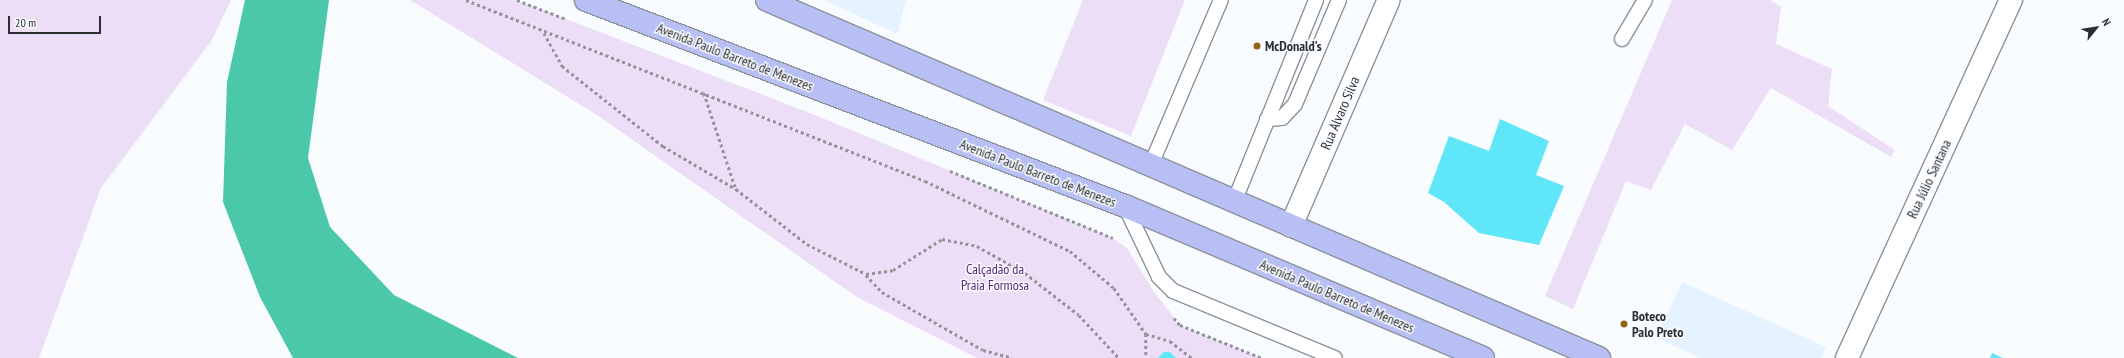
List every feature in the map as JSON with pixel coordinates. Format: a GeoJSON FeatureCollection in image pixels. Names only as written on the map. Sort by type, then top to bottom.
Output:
{"type":"FeatureCollection","features":[{"type":"Feature","properties":{"kind":"main road","name":"Avenida Paulo Barreto de Menezes"},"geometry":{"type":"LineString","coordinates":[[586,0],[1125,206],[1483,358]]}},
{"type":"Feature","properties":{"kind":"main road"},"geometry":{"type":"LineString","coordinates":[[767,0],[1150,168],[1291,226],[1599,358]]}},
{"type":"Feature","properties":{"kind":"street","name":"Rua Alvaro Silva"},"geometry":{"type":"LineString","coordinates":[[1291,226],[1388,0]]}},
{"type":"Feature","properties":{"kind":"street","name":"Rua Júlio Santana"},"geometry":{"type":"LineString","coordinates":[[1847,358],[2011,0]]}},
{"type":"Feature","properties":{"kind":"lane"},"geometry":{"type":"LineString","coordinates":[[1150,168],[1221,0]]}},
{"type":"Feature","properties":{"kind":"lane"},"geometry":{"type":"LineString","coordinates":[[1234,202],[1316,0]]}},
{"type":"Feature","properties":{"kind":"lane"},"geometry":{"type":"LineString","coordinates":[[1267,119],[1282,118],[1294,104],[1339,0]]}},
{"type":"Feature","properties":{"kind":"lane"},"geometry":{"type":"LineString","coordinates":[[1622,39],[1644,0]]}},
{"type":"Feature","properties":{"kind":"lane"},"geometry":{"type":"LineString","coordinates":[[1125,206],[1159,277],[1173,291],[1336,358]]}},
{"type":"Feature","properties":{"kind":"path"},"geometry":{"type":"LineString","coordinates":[[466,0],[544,33],[704,92],[925,181],[1070,251],[1114,288],[1146,334],[1146,358]]}},
{"type":"Feature","properties":{"kind":"path"},"geometry":{"type":"LineString","coordinates":[[517,0],[569,20]]}},
{"type":"Feature","properties":{"kind":"path"},"geometry":{"type":"LineString","coordinates":[[544,33],[562,66],[663,146],[736,189],[807,244],[866,274],[882,292],[983,350],[1012,358]]}},
{"type":"Feature","properties":{"kind":"path"},"geometry":{"type":"LineString","coordinates":[[704,92],[736,189]]}},
{"type":"Feature","properties":{"kind":"path"},"geometry":{"type":"LineString","coordinates":[[945,169],[1117,241]]}},
{"type":"Feature","properties":{"kind":"path"},"geometry":{"type":"LineString","coordinates":[[866,274],[893,270],[942,239],[977,246],[1025,273],[1073,310],[1119,358]]}},
{"type":"Feature","properties":{"kind":"path"},"geometry":{"type":"LineString","coordinates":[[1171,314],[1180,325],[1262,358]]}},
{"type":"Feature","properties":{"kind":"path"},"geometry":{"type":"LineString","coordinates":[[1146,334],[1170,341],[1192,358]]}},
{"type":"Feature","properties":{"kind":"shaded area"},"geometry":{"type":"Polygon","coordinates":[[[245,0],[329,0],[308,158],[330,227],[394,295],[518,358],[293,358],[260,297],[223,202],[227,82],[245,0]]]}},
{"type":"Feature","properties":{"kind":"shaded area"},"geometry":{"type":"Polygon","coordinates":[[[824,0],[906,0],[897,34],[824,0]]]}},
{"type":"Feature","properties":{"kind":"shaded area"},"geometry":{"type":"Polygon","coordinates":[[[1682,282],[1826,347],[1821,358],[1701,358],[1656,338],[1682,282]]]}},
{"type":"Feature","properties":{"kind":"green space"},"geometry":{"type":"Polygon","coordinates":[[[0,0],[231,0],[212,40],[101,188],[39,358],[0,358],[0,0]]]}},
{"type":"Feature","properties":{"kind":"green space","name":"Calçadão da Praia Formosa"},"geometry":{"type":"Polygon","coordinates":[[[410,0],[517,0],[815,115],[1111,237],[1127,248],[1154,292],[1180,325],[1262,358],[977,358],[857,297],[597,115],[410,0]]]}},
{"type":"Feature","properties":{"kind":"green space"},"geometry":{"type":"Polygon","coordinates":[[[1083,0],[1185,0],[1131,136],[1043,100],[1083,0]]]}},
{"type":"Feature","properties":{"kind":"green space"},"geometry":{"type":"Polygon","coordinates":[[[1672,0],[1770,0],[1781,7],[1776,44],[1832,69],[1828,106],[1895,150],[1891,157],[1771,88],[1732,150],[1685,124],[1651,190],[1626,181],[1573,309],[1545,296],[1672,0]]]}},
{"type":"Feature","properties":{"kind":"building"},"geometry":{"type":"Polygon","coordinates":[[[1500,119],[1549,141],[1536,175],[1564,186],[1539,245],[1479,233],[1444,202],[1428,193],[1449,136],[1489,151],[1500,119]]]}},
{"type":"Feature","properties":{"kind":"building"},"geometry":{"type":"Polygon","coordinates":[[[1164,352],[1170,352],[1176,358],[1158,358],[1164,352]]]}},
{"type":"Feature","properties":{"kind":"building"},"geometry":{"type":"Polygon","coordinates":[[[1992,353],[2003,358],[1990,358],[1992,353]]]}},
{"type":"Feature","properties":{"kind":"place","name":"McDonald's"},"geometry":{"type":"Point","coordinates":[1257,46]}},
{"type":"Feature","properties":{"kind":"place","name":"Boteco Palo Preto"},"geometry":{"type":"Point","coordinates":[1624,324]}}]}
